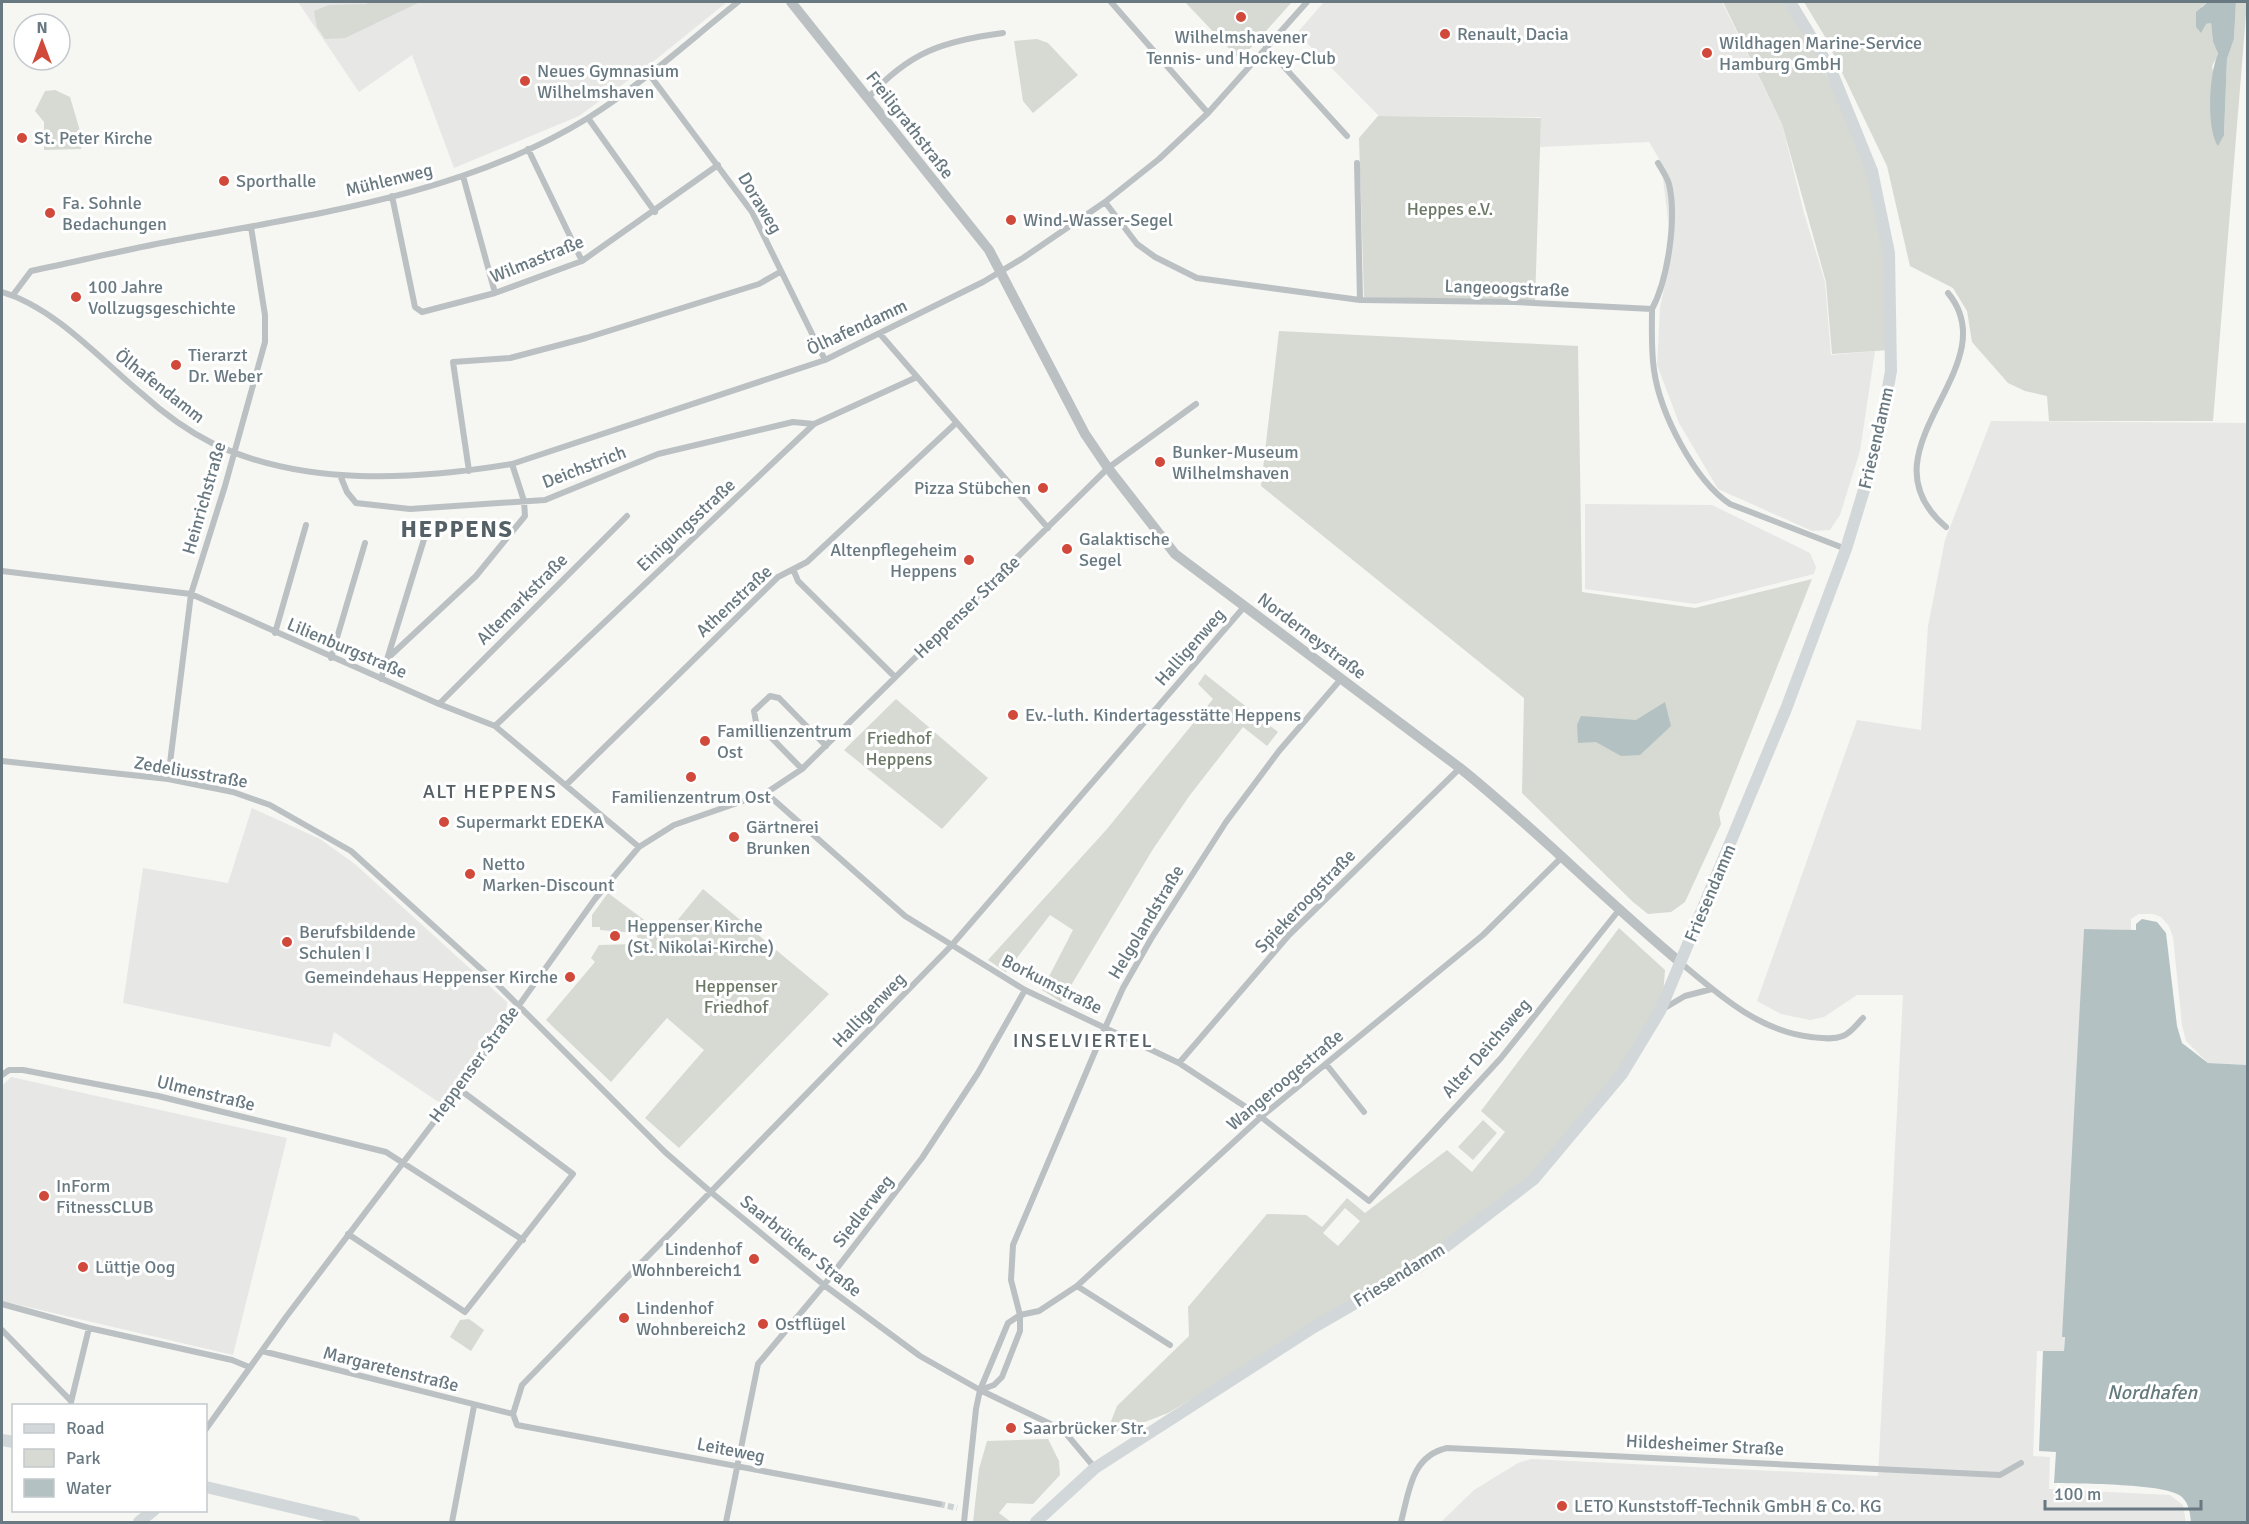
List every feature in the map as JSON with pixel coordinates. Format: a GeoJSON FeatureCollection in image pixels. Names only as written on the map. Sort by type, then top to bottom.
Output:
{"type":"FeatureCollection","features":[{"type":"Feature","properties":{"kind":"main road","name":"Friesendamm"},"geometry":{"type":"LineString","coordinates":[[1036,1522],[1095,1468],[1314,1327],[1423,1264],[1534,1179],[1622,1074],[1660,1011],[1786,710],[1846,549],[1868,482],[1889,387],[1892,354],[1889,253],[1872,171],[1831,70],[1790,2]]}},
{"type":"Feature","properties":{"kind":"main road"},"geometry":{"type":"LineString","coordinates":[[207,1487],[354,1522]]}},
{"type":"Feature","properties":{"kind":"main road"},"geometry":{"type":"LineString","coordinates":[[139,1522],[152,1512]]}},
{"type":"Feature","properties":{"kind":"street","name":"Mühlenweg"},"geometry":{"type":"LineString","coordinates":[[13,295],[31,271],[392,196],[463,176],[528,149],[588,118],[649,74],[738,2]]}},
{"type":"Feature","properties":{"kind":"street","name":"Freiligrathstraße"},"geometry":{"type":"LineString","coordinates":[[790,2],[989,250],[1002,271]]}},
{"type":"Feature","properties":{"kind":"street"},"geometry":{"type":"LineString","coordinates":[[1111,2],[1208,113]]}},
{"type":"Feature","properties":{"kind":"street","name":"Ölhafendamm"},"geometry":{"type":"LineString","coordinates":[[13,295],[26,301],[67,330],[176,421],[233,452],[303,471],[340,476],[469,471],[512,464],[825,360],[1002,271],[1105,202],[1159,159],[1208,113],[1307,2]]}},
{"type":"Feature","properties":{"kind":"street"},"geometry":{"type":"LineString","coordinates":[[868,98],[913,58],[959,39],[1003,33]]}},
{"type":"Feature","properties":{"kind":"street"},"geometry":{"type":"LineString","coordinates":[[1266,47],[1347,136]]}},
{"type":"Feature","properties":{"kind":"street","name":"Doraweg"},"geometry":{"type":"LineString","coordinates":[[649,74],[752,212],[825,360]]}},
{"type":"Feature","properties":{"kind":"street"},"geometry":{"type":"LineString","coordinates":[[588,118],[655,212]]}},
{"type":"Feature","properties":{"kind":"street"},"geometry":{"type":"LineString","coordinates":[[528,149],[582,261]]}},
{"type":"Feature","properties":{"kind":"street"},"geometry":{"type":"LineString","coordinates":[[1357,163],[1360,300]]}},
{"type":"Feature","properties":{"kind":"street"},"geometry":{"type":"LineString","coordinates":[[1658,163],[1670,187],[1670,236],[1660,294],[1652,309],[1652,355],[1659,390],[1681,442],[1703,481],[1730,504],[1846,549]]}},
{"type":"Feature","properties":{"kind":"street","name":"Wilmastraße"},"geometry":{"type":"LineString","coordinates":[[392,196],[415,307],[422,312],[495,293],[582,261],[655,212],[718,165]]}},
{"type":"Feature","properties":{"kind":"street"},"geometry":{"type":"LineString","coordinates":[[463,176],[495,293]]}},
{"type":"Feature","properties":{"kind":"street","name":"Langeoogstraße"},"geometry":{"type":"LineString","coordinates":[[1105,202],[1137,244],[1155,257],[1197,278],[1360,300],[1515,302],[1652,309]]}},
{"type":"Feature","properties":{"kind":"street","name":"Heinrichstraße"},"geometry":{"type":"LineString","coordinates":[[168,779],[191,594],[265,342],[265,315],[251,227]]}},
{"type":"Feature","properties":{"kind":"street","name":"Norderneystraße"},"geometry":{"type":"LineString","coordinates":[[1002,271],[1064,395],[1108,468],[1175,554],[1460,768],[1563,856],[1619,910],[1681,963]]}},
{"type":"Feature","properties":{"kind":"street"},"geometry":{"type":"LineString","coordinates":[[469,471],[453,362],[510,358],[586,338],[759,284],[780,272]]}},
{"type":"Feature","properties":{"kind":"street"},"geometry":{"type":"LineString","coordinates":[[2,292],[13,295]]}},
{"type":"Feature","properties":{"kind":"street"},"geometry":{"type":"LineString","coordinates":[[1946,527],[1927,506],[1920,490],[1917,463],[1922,435],[1957,368],[1962,347],[1960,312],[1948,293]]}},
{"type":"Feature","properties":{"kind":"street"},"geometry":{"type":"LineString","coordinates":[[880,334],[1048,528]]}},
{"type":"Feature","properties":{"kind":"street","name":"Einigungsstraße"},"geometry":{"type":"LineString","coordinates":[[495,726],[814,423],[917,377]]}},
{"type":"Feature","properties":{"kind":"street","name":"Heppenser Straße"},"geometry":{"type":"LineString","coordinates":[[207,1428],[249,1367],[459,1089],[595,899],[639,847],[674,825],[766,794],[802,769],[1108,468],[1196,404]]}},
{"type":"Feature","properties":{"kind":"street","name":"Deichstrich"},"geometry":{"type":"LineString","coordinates":[[340,476],[346,492],[356,503],[410,509],[545,500],[658,454],[793,422],[814,423]]}},
{"type":"Feature","properties":{"kind":"street","name":"Athenstraße"},"geometry":{"type":"LineString","coordinates":[[566,785],[778,577],[807,562],[956,423]]}},
{"type":"Feature","properties":{"kind":"street"},"geometry":{"type":"LineString","coordinates":[[389,657],[476,576],[525,516],[524,501],[512,464]]}},
{"type":"Feature","properties":{"kind":"street","name":"Altemarkstraße"},"geometry":{"type":"LineString","coordinates":[[439,704],[627,516]]}},
{"type":"Feature","properties":{"kind":"street"},"geometry":{"type":"LineString","coordinates":[[275,633],[306,525]]}},
{"type":"Feature","properties":{"kind":"street"},"geometry":{"type":"LineString","coordinates":[[381,679],[426,536]]}},
{"type":"Feature","properties":{"kind":"street"},"geometry":{"type":"LineString","coordinates":[[332,658],[364,543]]}},
{"type":"Feature","properties":{"kind":"street"},"geometry":{"type":"LineString","coordinates":[[793,569],[798,581],[895,677]]}},
{"type":"Feature","properties":{"kind":"street","name":"Lilienburgstraße"},"geometry":{"type":"LineString","coordinates":[[2,572],[191,594],[332,658],[495,726],[639,847]]}},
{"type":"Feature","properties":{"kind":"street","name":"Halligenweg"},"geometry":{"type":"LineString","coordinates":[[513,1414],[522,1385],[951,946],[1244,607]]}},
{"type":"Feature","properties":{"kind":"street","name":"Helgolandstraße"},"geometry":{"type":"LineString","coordinates":[[980,1390],[994,1385],[1002,1377],[1020,1331],[1020,1315],[1011,1280],[1013,1245],[1123,988],[1151,939],[1226,822],[1279,751],[1341,680]]}},
{"type":"Feature","properties":{"kind":"street"},"geometry":{"type":"LineString","coordinates":[[802,769],[756,722],[754,711],[770,696],[779,698],[826,746]]}},
{"type":"Feature","properties":{"kind":"street","name":"Zedeliusstraße"},"geometry":{"type":"LineString","coordinates":[[2,761],[168,779],[233,792],[270,805],[351,851],[491,978],[517,1006]]}},
{"type":"Feature","properties":{"kind":"street","name":"Spiekeroogstraße"},"geometry":{"type":"LineString","coordinates":[[1179,1063],[1289,934],[1460,768]]}},
{"type":"Feature","properties":{"kind":"street","name":"Borkumstraße"},"geometry":{"type":"LineString","coordinates":[[766,794],[905,916],[1024,990],[1179,1063],[1261,1117],[1369,1201]]}},
{"type":"Feature","properties":{"kind":"street","name":"Wangeroogestraße"},"geometry":{"type":"LineString","coordinates":[[1020,1315],[1039,1311],[1077,1286],[1261,1117],[1483,935],[1563,856]]}},
{"type":"Feature","properties":{"kind":"street","name":"Alter Deichsweg"},"geometry":{"type":"LineString","coordinates":[[1369,1201],[1501,1058],[1619,910]]}},
{"type":"Feature","properties":{"kind":"street"},"geometry":{"type":"LineString","coordinates":[[1681,963],[1712,989],[1757,1020],[1773,1028],[1806,1036],[1841,1037],[1863,1018]]}},
{"type":"Feature","properties":{"kind":"street"},"geometry":{"type":"LineString","coordinates":[[1660,1011],[1685,996],[1712,989]]}},
{"type":"Feature","properties":{"kind":"street","name":"Siedlerweg"},"geometry":{"type":"LineString","coordinates":[[726,1522],[758,1364],[824,1286],[922,1158],[978,1073],[1024,990]]}},
{"type":"Feature","properties":{"kind":"street","name":"Saarbrücker Straße"},"geometry":{"type":"LineString","coordinates":[[517,1006],[665,1152],[824,1286],[920,1356],[980,1390],[1063,1430],[1095,1468]]}},
{"type":"Feature","properties":{"kind":"street"},"geometry":{"type":"LineString","coordinates":[[1326,1064],[1364,1112]]}},
{"type":"Feature","properties":{"kind":"street","name":"Ulmenstraße"},"geometry":{"type":"LineString","coordinates":[[2,1075],[9,1070],[23,1070],[158,1096],[386,1152],[523,1240]]}},
{"type":"Feature","properties":{"kind":"street"},"geometry":{"type":"LineString","coordinates":[[348,1234],[465,1312],[523,1240],[573,1174],[459,1089]]}},
{"type":"Feature","properties":{"kind":"street"},"geometry":{"type":"LineString","coordinates":[[1077,1286],[1170,1345]]}},
{"type":"Feature","properties":{"kind":"street"},"geometry":{"type":"LineString","coordinates":[[2,1304],[89,1328],[232,1360],[249,1367]]}},
{"type":"Feature","properties":{"kind":"street"},"geometry":{"type":"LineString","coordinates":[[964,1522],[980,1390],[1008,1323],[1020,1315]]}},
{"type":"Feature","properties":{"kind":"street"},"geometry":{"type":"LineString","coordinates":[[70,1403],[89,1328]]}},
{"type":"Feature","properties":{"kind":"street"},"geometry":{"type":"LineString","coordinates":[[2,1330],[70,1403]]}},
{"type":"Feature","properties":{"kind":"street","name":"Margaretenstraße"},"geometry":{"type":"LineString","coordinates":[[262,1351],[513,1414]]}},
{"type":"Feature","properties":{"kind":"street"},"geometry":{"type":"LineString","coordinates":[[452,1522],[474,1406]]}},
{"type":"Feature","properties":{"kind":"street","name":"Leiteweg"},"geometry":{"type":"LineString","coordinates":[[513,1414],[517,1425],[939,1504]]}},
{"type":"Feature","properties":{"kind":"street","name":"Hildesheimer Straße"},"geometry":{"type":"LineString","coordinates":[[1401,1522],[1419,1464],[1436,1450],[1447,1448],[2000,1475],[2021,1463]]}},
{"type":"Feature","properties":{"kind":"street"},"geometry":{"type":"LineString","coordinates":[[957,1508],[965,1509]]}},
{"type":"Feature","properties":{"kind":"shaded area","name":"Neues Gymnasium Wilhelmshaven"},"geometry":{"type":"Polygon","coordinates":[[[298,2],[727,2],[644,69],[579,116],[454,168],[412,55],[359,92],[298,2]]]}},
{"type":"Feature","properties":{"kind":"shaded area"},"geometry":{"type":"Polygon","coordinates":[[[1324,2],[1722,2],[1782,124],[1804,213],[1825,282],[1831,355],[1875,351],[1860,451],[1840,515],[1830,530],[1812,531],[1718,489],[1679,423],[1657,365],[1660,308],[1669,264],[1670,237],[1661,162],[1649,142],[1540,147],[1541,117],[1379,116],[1297,33],[1324,2]]]}},
{"type":"Feature","properties":{"kind":"shaded area"},"geometry":{"type":"Polygon","coordinates":[[[1991,421],[2247,423],[2247,1065],[2208,1063],[2186,1041],[2182,1025],[2173,937],[2169,926],[2161,917],[2153,914],[2139,914],[2131,919],[2131,930],[2084,929],[2064,1352],[2037,1351],[2033,1456],[2050,1457],[2049,1489],[2170,1495],[2183,1505],[2186,1522],[1441,1522],[1474,1490],[1518,1463],[1531,1459],[1878,1476],[1903,995],[1857,995],[1824,1017],[1810,1020],[1781,1014],[1757,1001],[1857,720],[1921,730],[1928,626],[1945,540],[1991,421]]]}},
{"type":"Feature","properties":{"kind":"shaded area"},"geometry":{"type":"Polygon","coordinates":[[[1585,504],[1712,505],[1810,553],[1816,567],[1814,574],[1695,604],[1585,589],[1585,504]]]}},
{"type":"Feature","properties":{"kind":"shaded area","name":"Berufsbildende Schulen I"},"geometry":{"type":"Polygon","coordinates":[[[252,808],[320,839],[355,864],[507,1002],[506,1017],[440,1103],[334,1032],[330,1047],[123,1003],[143,868],[228,883],[252,808]]]}},
{"type":"Feature","properties":{"kind":"shaded area"},"geometry":{"type":"Polygon","coordinates":[[[11,1077],[287,1138],[233,1355],[2,1301],[2,1086],[11,1077]]]}},
{"type":"Feature","properties":{"kind":"green space"},"geometry":{"type":"Polygon","coordinates":[[[420,2],[345,38],[325,39],[317,27],[314,11],[329,5],[420,2]]]}},
{"type":"Feature","properties":{"kind":"green space"},"geometry":{"type":"Polygon","coordinates":[[[1185,2],[1292,2],[1240,60],[1185,2]]]}},
{"type":"Feature","properties":{"kind":"green space"},"geometry":{"type":"Polygon","coordinates":[[[1723,2],[1786,2],[1835,92],[1861,154],[1879,220],[1886,266],[1889,350],[1832,354],[1826,282],[1782,124],[1723,2]]]}},
{"type":"Feature","properties":{"kind":"green space"},"geometry":{"type":"Polygon","coordinates":[[[1804,2],[2208,2],[2201,7],[2206,24],[2211,23],[2213,42],[2218,55],[2212,66],[2224,135],[2227,59],[2234,39],[2236,2],[2247,2],[2213,421],[2049,421],[2047,396],[2025,391],[2008,383],[1972,342],[1967,311],[1953,288],[1910,266],[1887,166],[1824,35],[1804,2]]]}},
{"type":"Feature","properties":{"kind":"green space"},"geometry":{"type":"Polygon","coordinates":[[[1037,39],[1048,43],[1078,75],[1033,113],[1023,101],[1014,41],[1037,39]]]}},
{"type":"Feature","properties":{"kind":"green space"},"geometry":{"type":"Polygon","coordinates":[[[55,90],[70,97],[83,141],[81,149],[44,150],[44,122],[35,111],[45,91],[55,90]]]}},
{"type":"Feature","properties":{"kind":"green space","name":"Heppes e.V."},"geometry":{"type":"Polygon","coordinates":[[[1378,116],[1541,118],[1535,301],[1364,297],[1359,138],[1378,116]]]}},
{"type":"Feature","properties":{"kind":"green space"},"geometry":{"type":"Polygon","coordinates":[[[1279,331],[1578,346],[1582,592],[1695,608],[1812,579],[1719,813],[1721,824],[1685,902],[1671,912],[1648,914],[1522,793],[1524,698],[1261,486],[1279,331]]]}},
{"type":"Feature","properties":{"kind":"green space"},"geometry":{"type":"Polygon","coordinates":[[[1205,674],[1278,732],[1267,746],[1243,727],[1190,795],[1153,849],[1061,1002],[1042,990],[1073,930],[1050,915],[1006,972],[988,960],[1107,829],[1213,699],[1198,684],[1205,674]]]}},
{"type":"Feature","properties":{"kind":"green space","name":"Friedhof Heppens"},"geometry":{"type":"Polygon","coordinates":[[[896,699],[988,778],[942,829],[844,750],[896,699]]]}},
{"type":"Feature","properties":{"kind":"green space","name":"Heppenser Friedhof"},"geometry":{"type":"Polygon","coordinates":[[[703,889],[829,994],[679,1148],[645,1118],[704,1050],[667,1018],[611,1082],[546,1020],[595,962],[591,958],[599,945],[636,944],[638,939],[636,933],[600,930],[600,927],[592,927],[592,915],[608,893],[647,922],[668,932],[703,889]]]}},
{"type":"Feature","properties":{"kind":"green space"},"geometry":{"type":"Polygon","coordinates":[[[1619,928],[1665,970],[1663,995],[1620,1073],[1534,1177],[1422,1262],[1168,1413],[1119,1432],[1108,1429],[1117,1406],[1189,1336],[1188,1307],[1267,1214],[1306,1215],[1322,1227],[1347,1198],[1365,1213],[1447,1150],[1472,1172],[1505,1132],[1481,1111],[1619,928]],[[1345,1208],[1323,1233],[1338,1246],[1360,1221],[1345,1208]]]}},
{"type":"Feature","properties":{"kind":"green space"},"geometry":{"type":"Polygon","coordinates":[[[1483,1120],[1497,1133],[1473,1160],[1458,1147],[1483,1120]]]}},
{"type":"Feature","properties":{"kind":"green space"},"geometry":{"type":"Polygon","coordinates":[[[469,1319],[484,1330],[471,1351],[450,1337],[460,1320],[469,1319]]]}},
{"type":"Feature","properties":{"kind":"green space"},"geometry":{"type":"Polygon","coordinates":[[[1048,1439],[1059,1461],[1060,1475],[1033,1504],[1007,1503],[999,1513],[1011,1522],[973,1522],[979,1469],[987,1441],[1048,1439]]]}},
{"type":"Feature","properties":{"kind":"water"},"geometry":{"type":"Polygon","coordinates":[[[2208,2],[2236,2],[2234,39],[2227,59],[2224,135],[2218,146],[2212,127],[2210,101],[2218,54],[2213,42],[2211,23],[2206,24],[2201,33],[2196,27],[2196,12],[2208,2]]]}},
{"type":"Feature","properties":{"kind":"water"},"geometry":{"type":"Polygon","coordinates":[[[1665,702],[1671,726],[1640,755],[1621,756],[1596,742],[1578,743],[1577,725],[1581,716],[1636,720],[1665,702]]]}},
{"type":"Feature","properties":{"kind":"water","name":"Nordhafen"},"geometry":{"type":"Polygon","coordinates":[[[2142,919],[2157,922],[2166,933],[2177,1026],[2182,1043],[2208,1063],[2247,1065],[2247,1522],[2191,1522],[2188,1506],[2182,1497],[2159,1489],[2122,1485],[2054,1483],[2056,1452],[2039,1451],[2043,1351],[2064,1351],[2065,1337],[2062,1337],[2084,929],[2136,930],[2136,924],[2142,919]]]}},
{"type":"Feature","properties":{"kind":"tunnel"},"geometry":{"type":"LineString","coordinates":[[939,1504],[957,1508]]}},
{"type":"Feature","properties":{"kind":"place","name":"Wilhelmshavener Tennis- und Hockey-Club"},"geometry":{"type":"Point","coordinates":[1241,17]}},
{"type":"Feature","properties":{"kind":"place","name":"Renault, Dacia"},"geometry":{"type":"Point","coordinates":[1445,34]}},
{"type":"Feature","properties":{"kind":"place","name":"Wildhagen Marine-Service Hamburg GmbH"},"geometry":{"type":"Point","coordinates":[1707,53]}},
{"type":"Feature","properties":{"kind":"place","name":"Neues Gymnasium Wilhelmshaven"},"geometry":{"type":"Point","coordinates":[525,81]}},
{"type":"Feature","properties":{"kind":"place","name":"St. Peter Kirche"},"geometry":{"type":"Point","coordinates":[22,138]}},
{"type":"Feature","properties":{"kind":"place","name":"Sporthalle"},"geometry":{"type":"Point","coordinates":[224,181]}},
{"type":"Feature","properties":{"kind":"place","name":"Fa. Sohnle Bedachungen"},"geometry":{"type":"Point","coordinates":[50,213]}},
{"type":"Feature","properties":{"kind":"place","name":"Wind-Wasser-Segel"},"geometry":{"type":"Point","coordinates":[1011,220]}},
{"type":"Feature","properties":{"kind":"place","name":"100 Jahre Vollzugsgeschichte"},"geometry":{"type":"Point","coordinates":[76,297]}},
{"type":"Feature","properties":{"kind":"place","name":"Tierarzt Dr. Weber"},"geometry":{"type":"Point","coordinates":[176,365]}},
{"type":"Feature","properties":{"kind":"place","name":"Bunker-Museum Wilhelmshaven"},"geometry":{"type":"Point","coordinates":[1160,462]}},
{"type":"Feature","properties":{"kind":"place","name":"Pizza Stübchen"},"geometry":{"type":"Point","coordinates":[1043,488]}},
{"type":"Feature","properties":{"kind":"place","name":"Galaktische Segel"},"geometry":{"type":"Point","coordinates":[1067,549]}},
{"type":"Feature","properties":{"kind":"place","name":"Altenpflegeheim Heppens"},"geometry":{"type":"Point","coordinates":[969,560]}},
{"type":"Feature","properties":{"kind":"place","name":"Ev.-luth. Kindertagesstätte Heppens"},"geometry":{"type":"Point","coordinates":[1013,715]}},
{"type":"Feature","properties":{"kind":"place","name":"Famillienzentrum Ost"},"geometry":{"type":"Point","coordinates":[705,741]}},
{"type":"Feature","properties":{"kind":"place","name":"Familienzentrum Ost"},"geometry":{"type":"Point","coordinates":[691,777]}},
{"type":"Feature","properties":{"kind":"place","name":"Supermarkt EDEKA"},"geometry":{"type":"Point","coordinates":[444,822]}},
{"type":"Feature","properties":{"kind":"place","name":"Gärtnerei Brunken"},"geometry":{"type":"Point","coordinates":[734,837]}},
{"type":"Feature","properties":{"kind":"place","name":"Netto Marken-Discount"},"geometry":{"type":"Point","coordinates":[470,874]}},
{"type":"Feature","properties":{"kind":"place","name":"Heppenser Kirche (St. Nikolai-Kirche)"},"geometry":{"type":"Point","coordinates":[615,936]}},
{"type":"Feature","properties":{"kind":"place","name":"Berufsbildende Schulen I"},"geometry":{"type":"Point","coordinates":[287,942]}},
{"type":"Feature","properties":{"kind":"place","name":"Gemeindehaus Heppenser Kirche"},"geometry":{"type":"Point","coordinates":[570,977]}},
{"type":"Feature","properties":{"kind":"place","name":"InForm FitnessCLUB"},"geometry":{"type":"Point","coordinates":[44,1196]}},
{"type":"Feature","properties":{"kind":"place","name":"Lindenhof Wohnbereich1"},"geometry":{"type":"Point","coordinates":[754,1259]}},
{"type":"Feature","properties":{"kind":"place","name":"Lüttje Oog"},"geometry":{"type":"Point","coordinates":[83,1267]}},
{"type":"Feature","properties":{"kind":"place","name":"Lindenhof Wohnbereich2"},"geometry":{"type":"Point","coordinates":[624,1318]}},
{"type":"Feature","properties":{"kind":"place","name":"Ostflügel"},"geometry":{"type":"Point","coordinates":[763,1324]}},
{"type":"Feature","properties":{"kind":"place","name":"Saarbrücker Str."},"geometry":{"type":"Point","coordinates":[1011,1428]}},
{"type":"Feature","properties":{"kind":"place","name":"LETO Kunststoff-Technik GmbH & Co. KG"},"geometry":{"type":"Point","coordinates":[1562,1506]}},
{"type":"Feature","properties":{"kind":"district","name":"HEPPENS"},"geometry":{"type":"Point","coordinates":[457,529]}},
{"type":"Feature","properties":{"kind":"district","name":"ALT HEPPENS"},"geometry":{"type":"Point","coordinates":[490,791]}},
{"type":"Feature","properties":{"kind":"district","name":"INSELVIERTEL"},"geometry":{"type":"Point","coordinates":[1083,1040]}}]}
